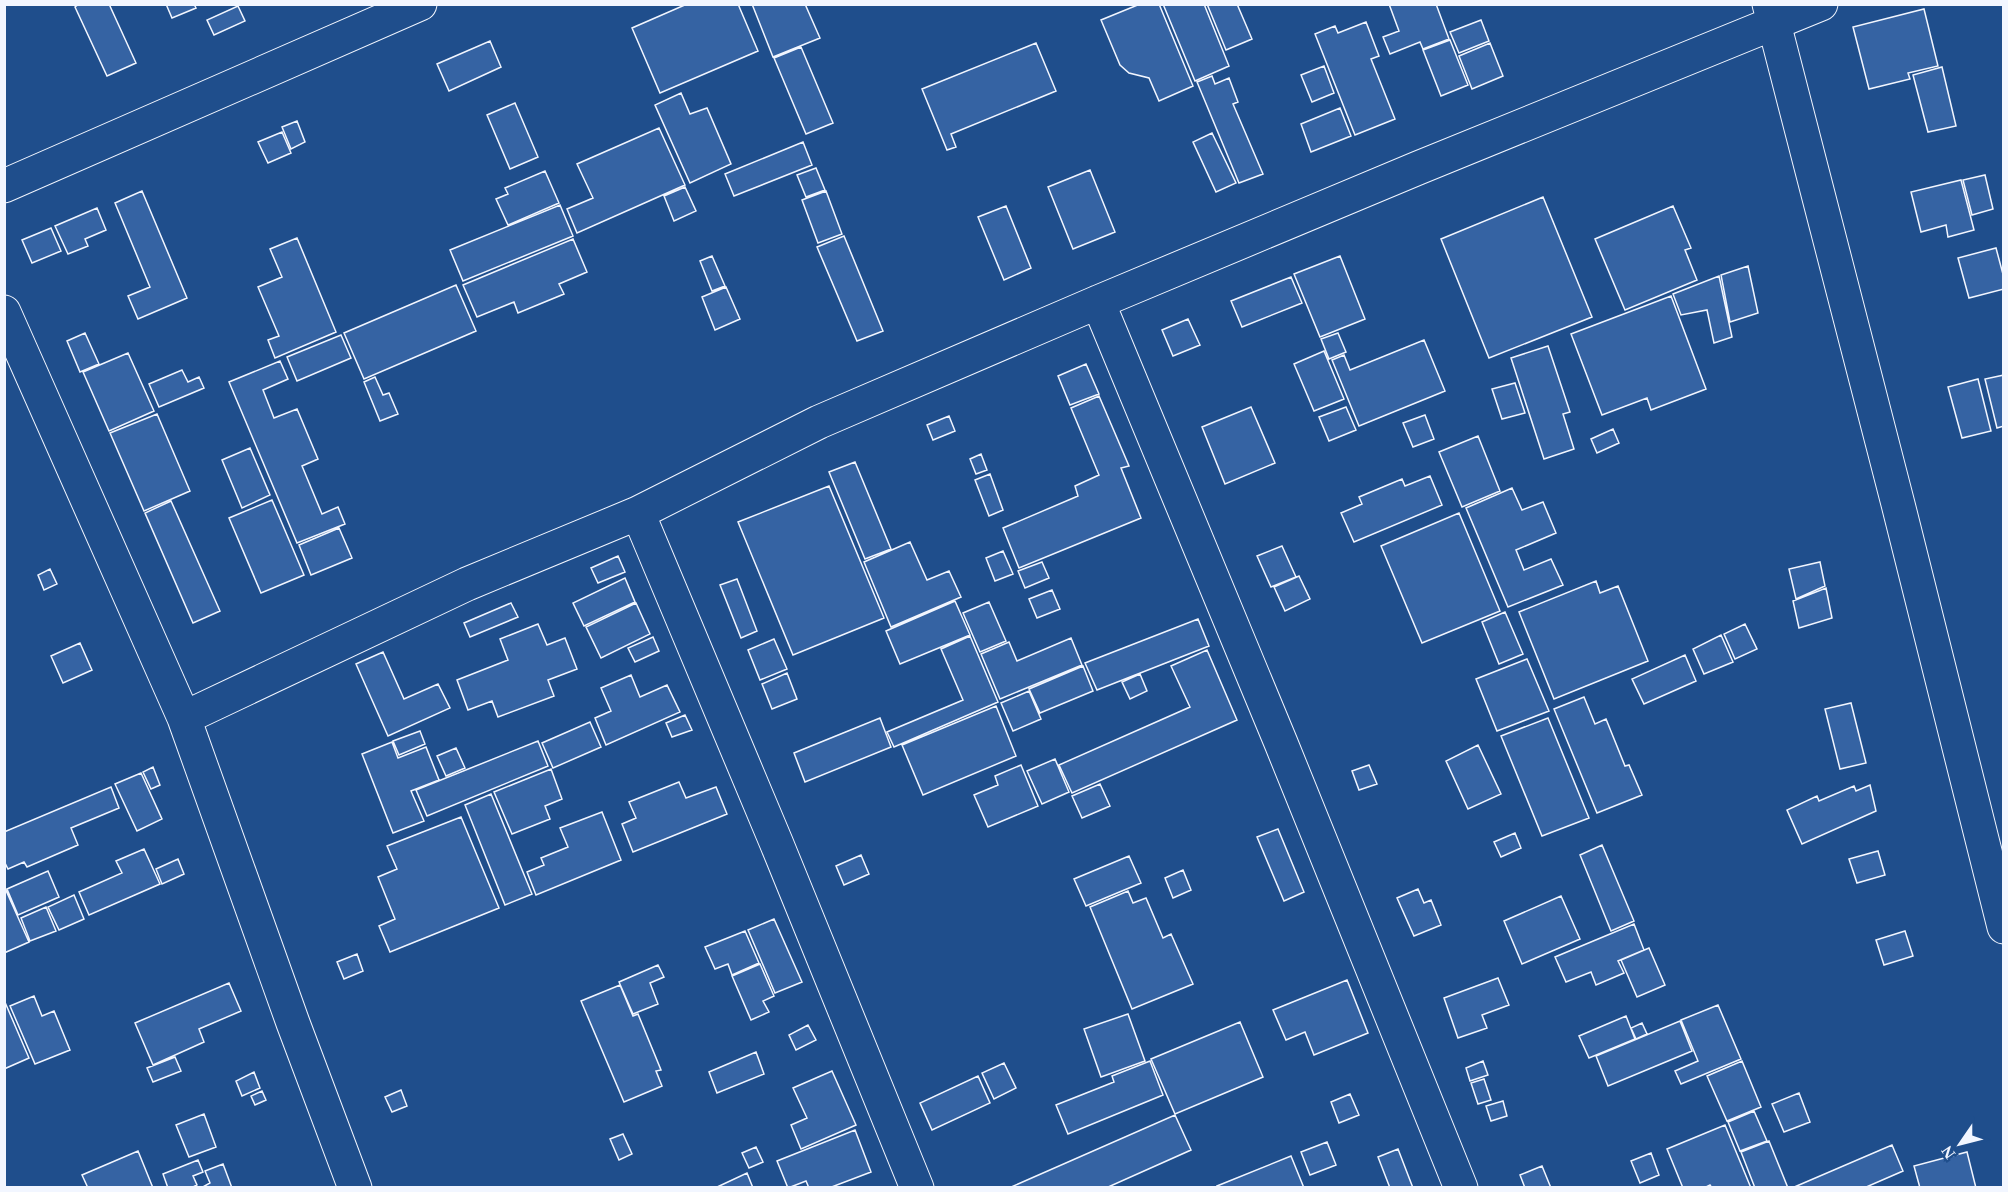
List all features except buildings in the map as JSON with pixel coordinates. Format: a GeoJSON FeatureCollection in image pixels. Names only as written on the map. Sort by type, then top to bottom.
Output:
{"type":"FeatureCollection","features":[{"type":"Feature","properties":{"kind":"street"},"geometry":{"type":"LineString","coordinates":[[4,186],[420,4]]}},
{"type":"Feature","properties":{"kind":"street"},"geometry":{"type":"LineString","coordinates":[[184,718],[467,584],[638,513],[819,422],[1772,15],[1821,4]]}},
{"type":"Feature","properties":{"kind":"street"},"geometry":{"type":"LineString","coordinates":[[1772,15],[2004,927]]}},
{"type":"Feature","properties":{"kind":"street"},"geometry":{"type":"LineString","coordinates":[[1098,302],[1281,743],[1461,1188]]}},
{"type":"Feature","properties":{"kind":"street"},"geometry":{"type":"LineString","coordinates":[[4,312],[184,718],[293,1023],[355,1188]]}},
{"type":"Feature","properties":{"kind":"street"},"geometry":{"type":"LineString","coordinates":[[638,513],[781,853],[917,1188]]}}]}
